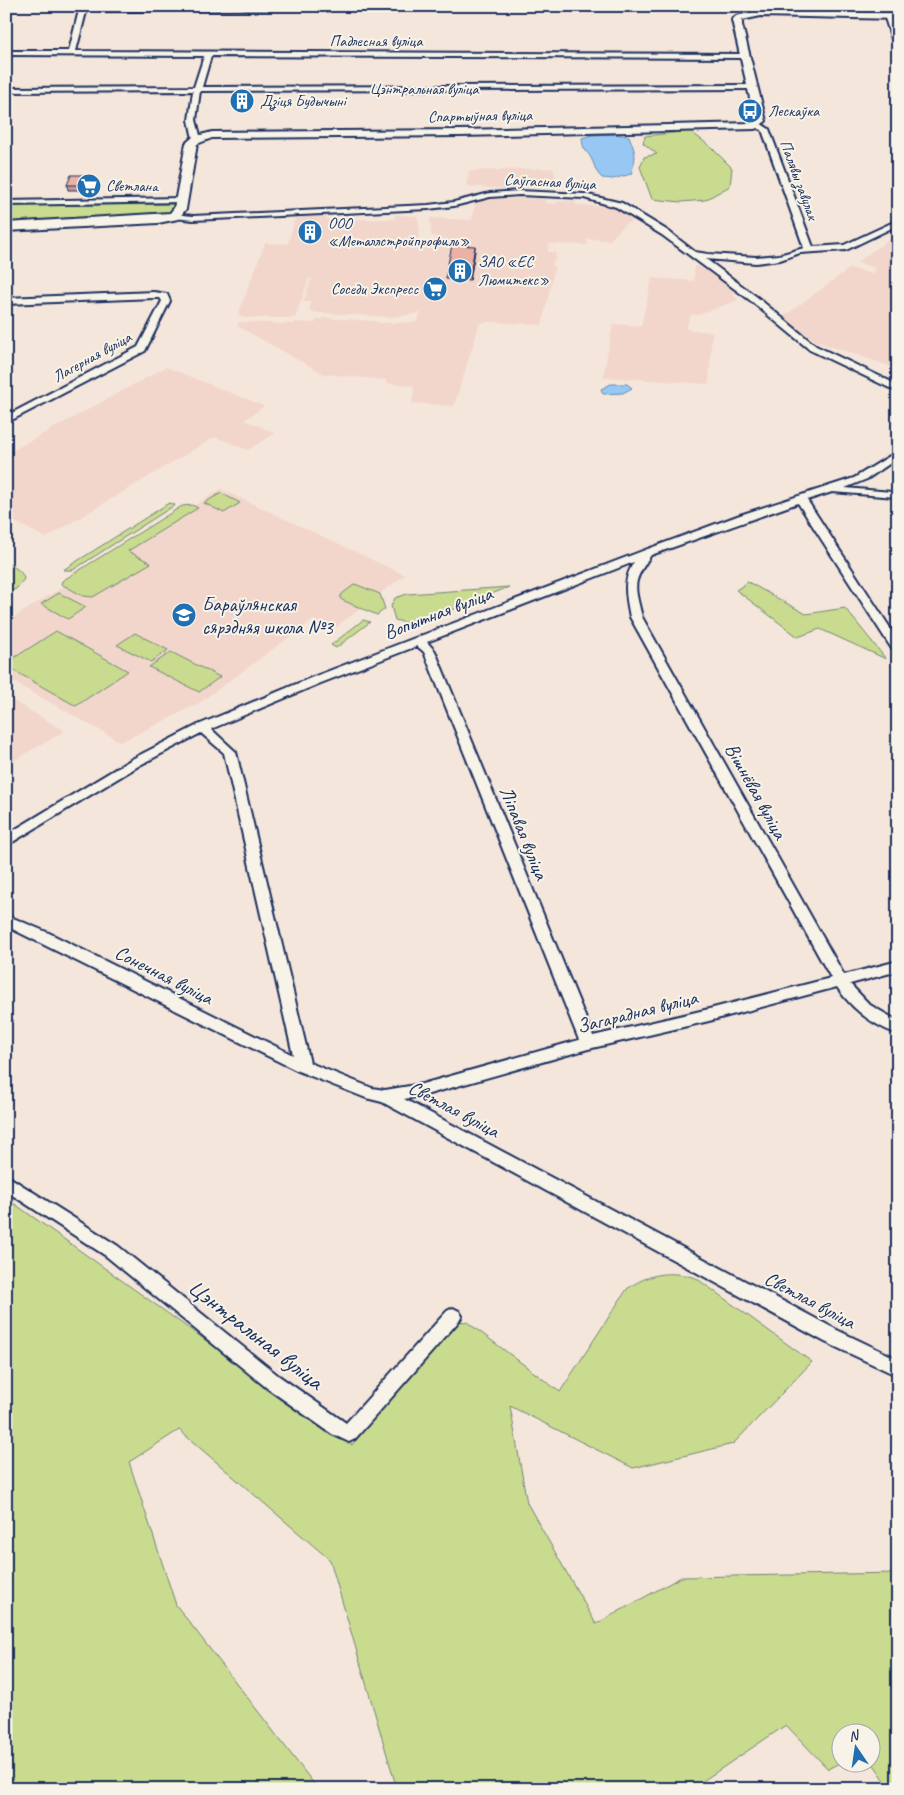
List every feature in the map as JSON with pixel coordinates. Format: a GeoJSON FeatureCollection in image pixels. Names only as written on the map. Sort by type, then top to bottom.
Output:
{"type":"FeatureCollection","features":[{"type":"Feature","properties":{"kind":"main road"},"geometry":{"type":"LineString","coordinates":[[759,123],[737,20],[752,10],[898,16]]}},
{"type":"Feature","properties":{"kind":"main road","name":"Спартыўная вуліца"},"geometry":{"type":"LineString","coordinates":[[196,139],[212,135],[242,134],[748,128],[759,123]]}},
{"type":"Feature","properties":{"kind":"main road"},"geometry":{"type":"LineString","coordinates":[[6,227],[170,217],[178,213],[192,143],[196,139]]}},
{"type":"Feature","properties":{"kind":"street"},"geometry":{"type":"LineString","coordinates":[[72,53],[83,6],[106,9],[346,6]]}},
{"type":"Feature","properties":{"kind":"street"},"geometry":{"type":"LineString","coordinates":[[886,16],[898,49]]}},
{"type":"Feature","properties":{"kind":"street","name":"Падлесная вуліца"},"geometry":{"type":"LineString","coordinates":[[6,53],[745,56]]}},
{"type":"Feature","properties":{"kind":"street"},"geometry":{"type":"LineString","coordinates":[[196,139],[192,122],[197,90],[208,55]]}},
{"type":"Feature","properties":{"kind":"street","name":"Цэнтральная вуліца"},"geometry":{"type":"LineString","coordinates":[[6,90],[752,87]]}},
{"type":"Feature","properties":{"kind":"street","name":"Палявы завулак"},"geometry":{"type":"LineString","coordinates":[[759,123],[765,129],[809,250]]}},
{"type":"Feature","properties":{"kind":"street","name":"Саўгасная вуліца"},"geometry":{"type":"LineString","coordinates":[[170,217],[193,218],[414,208],[454,204],[483,196],[504,194],[572,195],[607,201],[627,209],[661,230],[754,299],[813,348],[898,389]]}},
{"type":"Feature","properties":{"kind":"street"},"geometry":{"type":"LineString","coordinates":[[6,203],[182,200]]}},
{"type":"Feature","properties":{"kind":"street"},"geometry":{"type":"LineString","coordinates":[[692,253],[708,257],[756,260],[780,257],[809,250],[846,247],[898,222]]}},
{"type":"Feature","properties":{"kind":"street","name":"Лагерная вуліца"},"geometry":{"type":"LineString","coordinates":[[6,301],[164,296],[166,301],[142,349],[6,420]]}},
{"type":"Feature","properties":{"kind":"street","name":"Вопытная вуліца"},"geometry":{"type":"LineString","coordinates":[[6,842],[136,762],[202,728],[419,640],[520,603],[649,552],[800,498],[844,485],[870,474],[884,461],[898,454]]}},
{"type":"Feature","properties":{"kind":"street"},"geometry":{"type":"LineString","coordinates":[[870,474],[883,489],[895,495]]}},
{"type":"Feature","properties":{"kind":"street"},"geometry":{"type":"LineString","coordinates":[[828,489],[895,495]]}},
{"type":"Feature","properties":{"kind":"street"},"geometry":{"type":"LineString","coordinates":[[800,498],[898,649]]}},
{"type":"Feature","properties":{"kind":"street","name":"Вішнёвая вуліца"},"geometry":{"type":"LineString","coordinates":[[649,552],[638,563],[631,577],[631,595],[636,617],[840,981],[852,998],[870,1015],[898,1028]]}},
{"type":"Feature","properties":{"kind":"street","name":"Ліпавая вуліца"},"geometry":{"type":"LineString","coordinates":[[419,640],[429,651],[588,1043]]}},
{"type":"Feature","properties":{"kind":"street"},"geometry":{"type":"LineString","coordinates":[[202,728],[216,738],[230,752],[303,1067]]}},
{"type":"Feature","properties":{"kind":"street","name":"Сонечная вуліца"},"geometry":{"type":"LineString","coordinates":[[6,920],[44,937],[303,1067]]}},
{"type":"Feature","properties":{"kind":"street","name":"Загарадная вуліца"},"geometry":{"type":"LineString","coordinates":[[385,1096],[456,1081],[588,1043],[898,966]]}},
{"type":"Feature","properties":{"kind":"street","name":"Светлая вуліца"},"geometry":{"type":"LineString","coordinates":[[303,1067],[371,1094],[385,1096],[822,1331],[898,1368]]}},
{"type":"Feature","properties":{"kind":"street","name":"Цэнтральная вуліца"},"geometry":{"type":"LineString","coordinates":[[6,1182],[112,1251],[272,1382],[338,1428],[349,1433],[453,1316]]}},
{"type":"Feature","properties":{"kind":"shaded area"},"geometry":{"type":"Polygon","coordinates":[[[553,168],[559,186],[508,185],[506,189],[466,186],[469,171],[553,168]]]}},
{"type":"Feature","properties":{"kind":"shaded area"},"geometry":{"type":"Polygon","coordinates":[[[545,198],[545,203],[556,204],[557,201],[576,202],[576,205],[613,207],[636,220],[625,224],[610,240],[587,239],[588,245],[549,244],[548,252],[556,252],[555,261],[553,261],[552,266],[555,266],[542,325],[480,323],[454,406],[412,403],[414,386],[386,383],[386,380],[324,374],[237,326],[239,322],[315,323],[317,320],[326,318],[375,321],[380,323],[417,322],[421,313],[391,317],[309,311],[311,302],[303,302],[311,280],[315,280],[309,278],[295,318],[246,318],[238,315],[265,243],[288,244],[295,219],[305,216],[327,215],[327,219],[394,219],[395,215],[417,216],[420,230],[418,240],[413,240],[411,247],[433,249],[436,236],[431,236],[430,218],[472,220],[475,204],[479,199],[545,198]]]}},
{"type":"Feature","properties":{"kind":"shaded area"},"geometry":{"type":"Polygon","coordinates":[[[898,233],[898,369],[815,341],[783,317],[850,268],[872,274],[875,268],[857,262],[898,233]]]}},
{"type":"Feature","properties":{"kind":"shaded area"},"geometry":{"type":"Polygon","coordinates":[[[694,266],[699,266],[736,292],[732,294],[738,300],[698,315],[691,315],[685,329],[712,332],[709,384],[603,377],[613,324],[641,326],[652,278],[694,281],[694,266]]]}},
{"type":"Feature","properties":{"kind":"shaded area"},"geometry":{"type":"Polygon","coordinates":[[[166,367],[264,406],[245,420],[275,433],[248,450],[215,437],[46,538],[6,517],[6,454],[166,367]]]}},
{"type":"Feature","properties":{"kind":"shaded area","name":"Бараўлянская сярэдняя школа №3"},"geometry":{"type":"Polygon","coordinates":[[[221,489],[405,575],[332,630],[313,620],[198,704],[121,742],[6,678],[6,622],[221,489]]]}},
{"type":"Feature","properties":{"kind":"shaded area"},"geometry":{"type":"Polygon","coordinates":[[[6,697],[65,731],[6,765],[6,697]]]}},
{"type":"Feature","properties":{"kind":"green space"},"geometry":{"type":"Polygon","coordinates":[[[690,131],[711,147],[732,168],[730,186],[705,200],[681,202],[652,199],[640,167],[644,157],[657,154],[643,143],[645,136],[690,131]]]}},
{"type":"Feature","properties":{"kind":"green space"},"geometry":{"type":"Polygon","coordinates":[[[178,204],[167,216],[6,224],[6,206],[178,204]]]}},
{"type":"Feature","properties":{"kind":"green space"},"geometry":{"type":"Polygon","coordinates":[[[221,493],[240,503],[224,513],[204,503],[221,493]]]}},
{"type":"Feature","properties":{"kind":"green space"},"geometry":{"type":"Polygon","coordinates":[[[169,503],[175,505],[73,570],[63,570],[169,503]]]}},
{"type":"Feature","properties":{"kind":"green space"},"geometry":{"type":"Polygon","coordinates":[[[192,505],[198,508],[128,551],[151,563],[93,597],[83,596],[61,584],[62,581],[182,506],[192,505]]]}},
{"type":"Feature","properties":{"kind":"green space"},"geometry":{"type":"Polygon","coordinates":[[[6,563],[20,571],[24,579],[16,589],[6,593],[6,563]]]}},
{"type":"Feature","properties":{"kind":"green space"},"geometry":{"type":"Polygon","coordinates":[[[748,582],[806,614],[845,608],[886,659],[820,629],[798,637],[736,590],[748,582]]]}},
{"type":"Feature","properties":{"kind":"green space"},"geometry":{"type":"Polygon","coordinates":[[[355,584],[380,594],[385,609],[377,615],[342,600],[340,598],[342,594],[355,584]]]}},
{"type":"Feature","properties":{"kind":"green space"},"geometry":{"type":"Polygon","coordinates":[[[509,587],[414,625],[395,620],[391,606],[395,598],[407,594],[509,587]]]}},
{"type":"Feature","properties":{"kind":"green space"},"geometry":{"type":"Polygon","coordinates":[[[59,593],[86,607],[68,619],[41,604],[59,593]]]}},
{"type":"Feature","properties":{"kind":"green space"},"geometry":{"type":"Polygon","coordinates":[[[363,620],[370,622],[336,648],[331,645],[363,620]]]}},
{"type":"Feature","properties":{"kind":"green space"},"geometry":{"type":"Polygon","coordinates":[[[56,631],[128,671],[76,706],[6,666],[6,663],[56,631]]]}},
{"type":"Feature","properties":{"kind":"green space"},"geometry":{"type":"Polygon","coordinates":[[[135,633],[168,650],[151,662],[117,645],[135,633]]]}},
{"type":"Feature","properties":{"kind":"green space"},"geometry":{"type":"Polygon","coordinates":[[[171,652],[220,677],[199,692],[149,667],[171,652]]]}},
{"type":"Feature","properties":{"kind":"green space"},"geometry":{"type":"Polygon","coordinates":[[[12,1202],[352,1445],[449,1325],[455,1321],[467,1322],[560,1392],[627,1289],[643,1279],[660,1274],[677,1274],[696,1278],[812,1362],[733,1444],[633,1468],[510,1406],[527,1503],[596,1624],[681,1577],[898,1573],[898,1789],[891,1789],[879,1772],[882,1772],[882,1722],[832,1722],[832,1767],[828,1769],[786,1725],[691,1789],[397,1789],[330,1560],[179,1430],[129,1462],[176,1605],[318,1789],[6,1789],[6,1206],[12,1202]]]}},
{"type":"Feature","properties":{"kind":"water"},"geometry":{"type":"Polygon","coordinates":[[[614,134],[629,136],[635,155],[633,167],[631,174],[613,179],[602,178],[596,171],[585,149],[582,138],[592,135],[614,134]]]}},
{"type":"Feature","properties":{"kind":"water"},"geometry":{"type":"Polygon","coordinates":[[[611,384],[627,384],[632,388],[623,393],[603,394],[601,389],[611,384]]]}},
{"type":"Feature","properties":{"kind":"building"},"geometry":{"type":"Polygon","coordinates":[[[71,175],[84,175],[80,185],[67,185],[71,175]]]}},
{"type":"Feature","properties":{"kind":"building","name":"ЗАО «ЕС Люмитекс»"},"geometry":{"type":"Polygon","coordinates":[[[452,245],[475,246],[470,275],[446,274],[452,245]]]}},
{"type":"Feature","properties":{"kind":"place","name":"Дзіця Будычыні"},"geometry":{"type":"Point","coordinates":[242,101]}},
{"type":"Feature","properties":{"kind":"place","name":"Лескаўка"},"geometry":{"type":"Point","coordinates":[750,111]}},
{"type":"Feature","properties":{"kind":"place","name":"Светлана"},"geometry":{"type":"Point","coordinates":[89,186]}},
{"type":"Feature","properties":{"kind":"place","name":"ООО «Металлстройпрофиль»"},"geometry":{"type":"Point","coordinates":[310,232]}},
{"type":"Feature","properties":{"kind":"place","name":"ЗАО «ЕС Люмитекс»"},"geometry":{"type":"Point","coordinates":[460,271]}},
{"type":"Feature","properties":{"kind":"place","name":"Соседи Экспресс"},"geometry":{"type":"Point","coordinates":[435,289]}},
{"type":"Feature","properties":{"kind":"place","name":"Бараўлянская сярэдняя школа №3"},"geometry":{"type":"Point","coordinates":[184,615]}}]}
